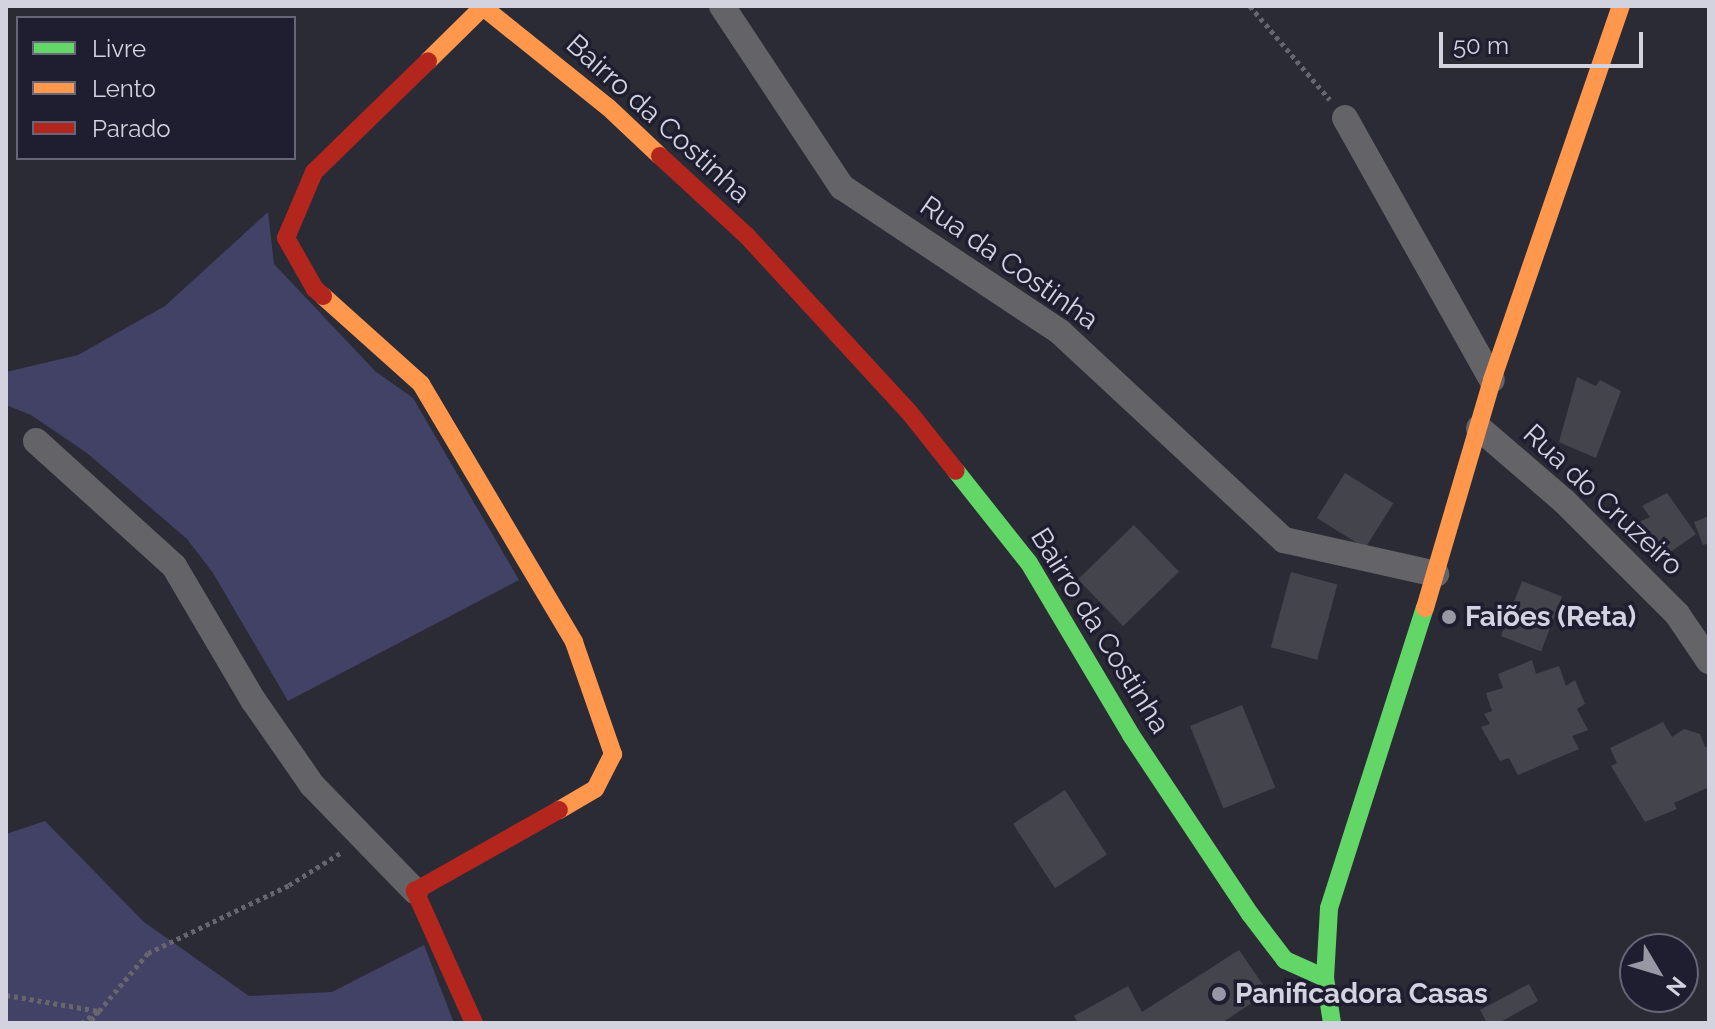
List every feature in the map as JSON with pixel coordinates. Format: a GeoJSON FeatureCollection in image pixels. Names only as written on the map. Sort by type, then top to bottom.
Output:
{"type":"FeatureCollection","features":[{"type":"Feature","properties":{"kind":"street","name":"Rua da Costinha"},"geometry":{"type":"LineString","coordinates":[[722,6],[842,187],[1060,332],[1284,540],[1436,574]]}},
{"type":"Feature","properties":{"kind":"street"},"geometry":{"type":"LineString","coordinates":[[1332,1023],[1325,978],[1329,908],[1436,574],[1492,380],[1621,6]]}},
{"type":"Feature","properties":{"kind":"street","name":"Bairro da Costinha"},"geometry":{"type":"LineString","coordinates":[[415,891],[595,789],[613,754],[574,642],[421,384],[315,289],[286,238],[314,172],[483,7],[609,108],[747,236],[909,412],[1029,563],[1131,735],[1250,914],[1285,960],[1325,978]]}},
{"type":"Feature","properties":{"kind":"street"},"geometry":{"type":"LineString","coordinates":[[1345,118],[1492,380]]}},
{"type":"Feature","properties":{"kind":"street","name":"Rua do Cruzeiro"},"geometry":{"type":"LineString","coordinates":[[1479,428],[1564,501],[1677,614],[1709,661]]}},
{"type":"Feature","properties":{"kind":"street"},"geometry":{"type":"LineString","coordinates":[[36,441],[174,566],[253,700],[312,785],[415,891],[474,1023]]}},
{"type":"Feature","properties":{"kind":"path"},"geometry":{"type":"LineString","coordinates":[[1250,6],[1345,118]]}},
{"type":"Feature","properties":{"kind":"path"},"geometry":{"type":"LineString","coordinates":[[89,1023],[148,953],[289,885],[363,838]]}},
{"type":"Feature","properties":{"kind":"path"},"geometry":{"type":"LineString","coordinates":[[6,995],[99,1011]]}},
{"type":"Feature","properties":{"kind":"path"},"geometry":{"type":"LineString","coordinates":[[81,1023],[99,1011]]}},
{"type":"Feature","properties":{"kind":"shaded area"},"geometry":{"type":"Polygon","coordinates":[[[268,212],[274,264],[375,371],[413,398],[519,580],[288,701],[213,573],[187,539],[87,453],[31,415],[6,405],[6,372],[78,355],[165,306],[268,212]]]}},
{"type":"Feature","properties":{"kind":"shaded area"},"geometry":{"type":"Polygon","coordinates":[[[45,821],[144,922],[249,996],[332,992],[424,945],[454,1023],[6,1023],[6,834],[45,821]]]}},
{"type":"Feature","properties":{"kind":"building"},"geometry":{"type":"Polygon","coordinates":[[[1577,377],[1596,386],[1600,380],[1621,391],[1596,458],[1559,442],[1577,377]]]}},
{"type":"Feature","properties":{"kind":"building"},"geometry":{"type":"Polygon","coordinates":[[[1345,473],[1393,503],[1365,548],[1317,518],[1345,473]]]}},
{"type":"Feature","properties":{"kind":"building"},"geometry":{"type":"Polygon","coordinates":[[[1667,493],[1696,534],[1662,558],[1637,523],[1650,517],[1642,506],[1667,493]]]}},
{"type":"Feature","properties":{"kind":"building"},"geometry":{"type":"Polygon","coordinates":[[[1709,516],[1709,543],[1703,545],[1694,522],[1709,516]]]}},
{"type":"Feature","properties":{"kind":"building"},"geometry":{"type":"Polygon","coordinates":[[[1134,525],[1179,572],[1123,626],[1078,579],[1134,525]]]}},
{"type":"Feature","properties":{"kind":"building"},"geometry":{"type":"Polygon","coordinates":[[[1291,572],[1337,584],[1317,660],[1271,647],[1291,572]]]}},
{"type":"Feature","properties":{"kind":"building"},"geometry":{"type":"Polygon","coordinates":[[[1522,581],[1562,596],[1541,651],[1501,636],[1522,581]]]}},
{"type":"Feature","properties":{"kind":"building"},"geometry":{"type":"Polygon","coordinates":[[[1532,660],[1536,674],[1559,666],[1566,686],[1575,680],[1585,704],[1577,709],[1588,730],[1572,736],[1579,749],[1518,775],[1509,758],[1500,761],[1481,727],[1490,724],[1484,714],[1492,711],[1486,693],[1503,688],[1498,674],[1532,660]]]}},
{"type":"Feature","properties":{"kind":"building"},"geometry":{"type":"Polygon","coordinates":[[[1242,705],[1275,788],[1223,808],[1190,726],[1242,705]]]}},
{"type":"Feature","properties":{"kind":"building"},"geometry":{"type":"Polygon","coordinates":[[[1663,722],[1672,737],[1684,729],[1700,734],[1705,747],[1709,746],[1709,787],[1674,803],[1677,809],[1645,822],[1611,766],[1617,763],[1610,748],[1663,722]]]}},
{"type":"Feature","properties":{"kind":"building"},"geometry":{"type":"Polygon","coordinates":[[[1065,790],[1107,855],[1055,888],[1013,824],[1065,790]]]}},
{"type":"Feature","properties":{"kind":"building"},"geometry":{"type":"Polygon","coordinates":[[[1239,950],[1268,992],[1222,1023],[1078,1023],[1074,1016],[1128,986],[1142,1012],[1239,950]]]}},
{"type":"Feature","properties":{"kind":"building"},"geometry":{"type":"Polygon","coordinates":[[[1529,984],[1538,1001],[1499,1023],[1487,1023],[1480,1010],[1529,984]]]}},
{"type":"Feature","properties":{"kind":"traffic: fast"},"geometry":{"type":"LineString","coordinates":[[956,471],[1029,563],[1131,735],[1250,914],[1285,960],[1325,978]]}},
{"type":"Feature","properties":{"kind":"traffic: fast"},"geometry":{"type":"LineString","coordinates":[[1332,1023],[1325,978],[1329,908],[1425,608]]}},
{"type":"Feature","properties":{"kind":"traffic: slow"},"geometry":{"type":"LineString","coordinates":[[1425,608],[1492,380],[1621,6]]}},
{"type":"Feature","properties":{"kind":"traffic: slow"},"geometry":{"type":"LineString","coordinates":[[428,61],[483,7],[609,108],[660,156]]}},
{"type":"Feature","properties":{"kind":"traffic: slow"},"geometry":{"type":"LineString","coordinates":[[323,296],[421,384],[574,642],[613,754],[595,789],[559,810]]}},
{"type":"Feature","properties":{"kind":"traffic: jam"},"geometry":{"type":"LineString","coordinates":[[323,296],[315,289],[286,238],[314,172],[428,61]]}},
{"type":"Feature","properties":{"kind":"traffic: jam"},"geometry":{"type":"LineString","coordinates":[[660,156],[747,236],[909,412],[956,471]]}},
{"type":"Feature","properties":{"kind":"traffic: jam"},"geometry":{"type":"LineString","coordinates":[[474,1023],[415,891],[559,810]]}},
{"type":"Feature","properties":{"kind":"place","name":"Faiões (Reta)"},"geometry":{"type":"Point","coordinates":[1449,617]}},
{"type":"Feature","properties":{"kind":"place","name":"Panificadora Casas"},"geometry":{"type":"Point","coordinates":[1219,994]}}]}
